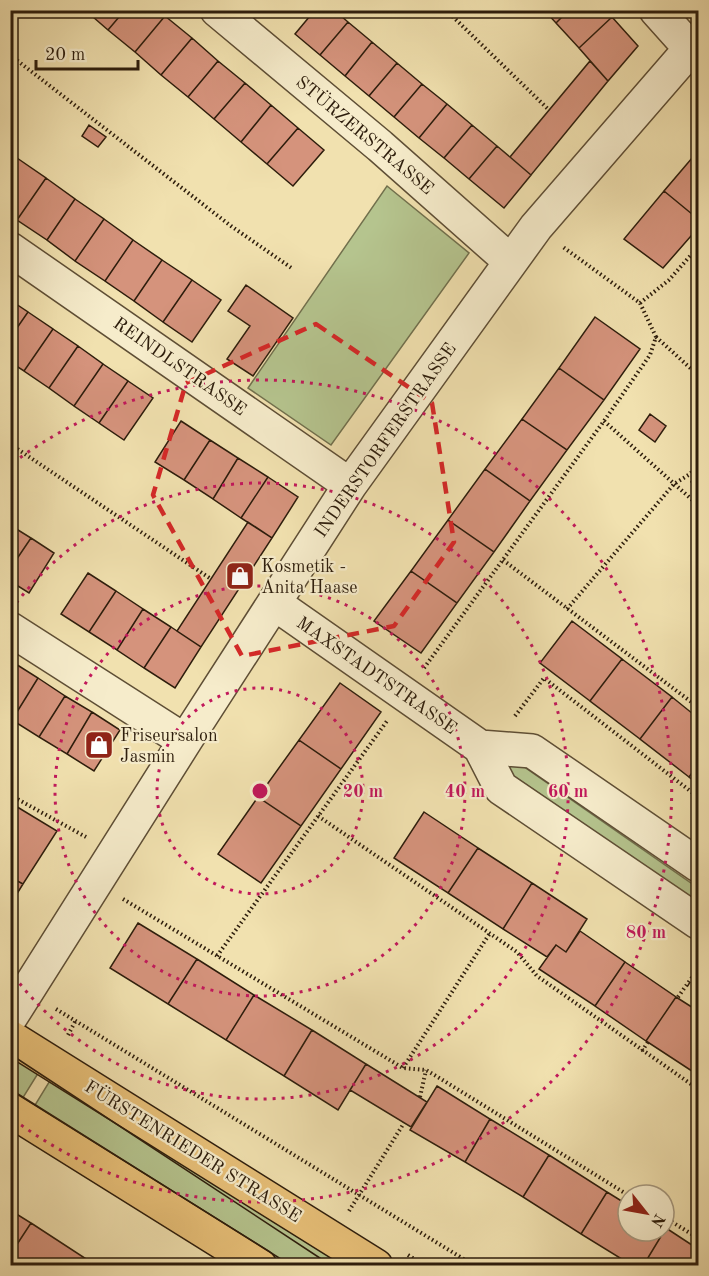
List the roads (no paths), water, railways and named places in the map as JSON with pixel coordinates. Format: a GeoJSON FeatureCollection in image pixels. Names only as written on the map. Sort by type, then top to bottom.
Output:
{"type":"FeatureCollection","features":[{"type":"Feature","properties":{"kind":"main road","name":"FÜRSTENRIEDER STRASSE"},"geometry":{"type":"LineString","coordinates":[[10,1037],[376,1266]]}},
{"type":"Feature","properties":{"kind":"main road"},"geometry":{"type":"LineString","coordinates":[[10,1110],[260,1266]]}},
{"type":"Feature","properties":{"kind":"street","name":"STÜRZERSTRASSE"},"geometry":{"type":"LineString","coordinates":[[217,10],[380,146],[510,261]]}},
{"type":"Feature","properties":{"kind":"street"},"geometry":{"type":"LineString","coordinates":[[656,10],[694,44]]}},
{"type":"Feature","properties":{"kind":"street","name":"INDERSTORFERSTRASSE"},"geometry":{"type":"LineString","coordinates":[[10,1018],[350,484],[536,227],[694,44]]}},
{"type":"Feature","properties":{"kind":"street","name":"REINDLSTRASSE"},"geometry":{"type":"LineString","coordinates":[[10,249],[350,484]]}},
{"type":"Feature","properties":{"kind":"street","name":"MAXSTADTSTRASSE"},"geometry":{"type":"LineString","coordinates":[[274,603],[480,747],[501,788],[699,922]]}},
{"type":"Feature","properties":{"kind":"street"},"geometry":{"type":"LineString","coordinates":[[10,629],[185,741]]}},
{"type":"Feature","properties":{"kind":"street"},"geometry":{"type":"LineString","coordinates":[[480,747],[532,751],[699,865]]}},
{"type":"Feature","properties":{"kind":"tram line"},"geometry":{"type":"LineString","coordinates":[[10,1054],[332,1266]]}},
{"type":"Feature","properties":{"kind":"tram line"},"geometry":{"type":"LineString","coordinates":[[10,1089],[292,1266]]}},
{"type":"Feature","properties":{"kind":"place","name":"Kosmetik - Anita Haase"},"geometry":{"type":"Point","coordinates":[240,576]}},
{"type":"Feature","properties":{"kind":"place","name":"Friseursalon Jasmin"},"geometry":{"type":"Point","coordinates":[99,745]}}]}
